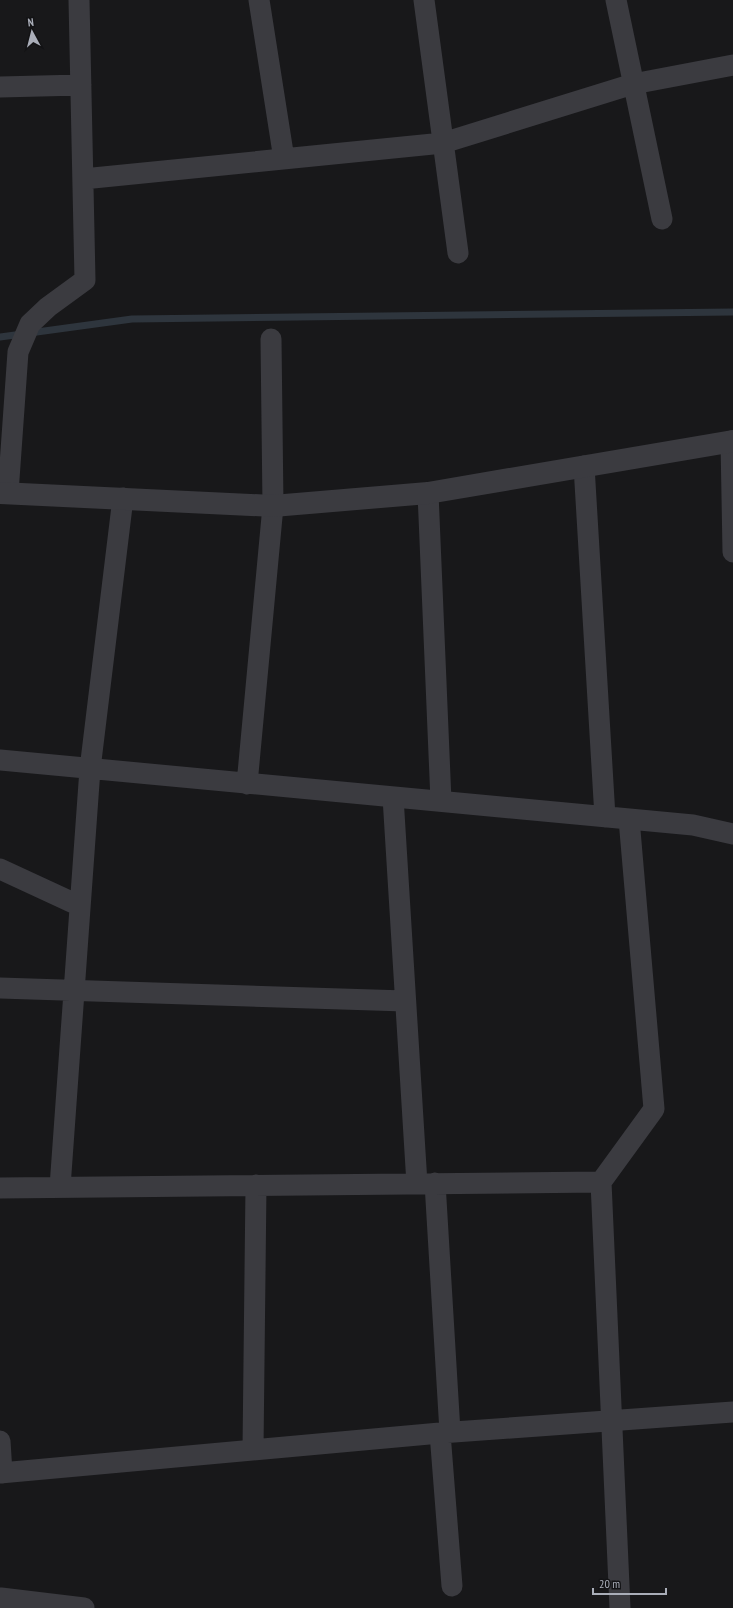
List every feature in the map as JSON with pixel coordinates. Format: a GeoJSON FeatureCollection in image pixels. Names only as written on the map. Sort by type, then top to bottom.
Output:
{"type":"FeatureCollection","features":[{"type":"Feature","properties":{"kind":"street"},"geometry":{"type":"LineString","coordinates":[[79,0],[85,280],[48,306],[30,324],[18,352],[4,493],[273,506],[428,493],[732,441],[733,552]]}},
{"type":"Feature","properties":{"kind":"street"},"geometry":{"type":"LineString","coordinates":[[259,0],[284,159]]}},
{"type":"Feature","properties":{"kind":"street"},"geometry":{"type":"LineString","coordinates":[[424,0],[458,253]]}},
{"type":"Feature","properties":{"kind":"street"},"geometry":{"type":"LineString","coordinates":[[616,0],[662,219]]}},
{"type":"Feature","properties":{"kind":"street"},"geometry":{"type":"LineString","coordinates":[[83,180],[443,143],[633,84],[733,65]]}},
{"type":"Feature","properties":{"kind":"street"},"geometry":{"type":"LineString","coordinates":[[0,87],[81,86]]}},
{"type":"Feature","properties":{"kind":"street"},"geometry":{"type":"LineString","coordinates":[[247,784],[273,506],[271,339]]}},
{"type":"Feature","properties":{"kind":"street"},"geometry":{"type":"LineString","coordinates":[[584,466],[604,817]]}},
{"type":"Feature","properties":{"kind":"street"},"geometry":{"type":"LineString","coordinates":[[428,493],[442,802]]}},
{"type":"Feature","properties":{"kind":"street"},"geometry":{"type":"LineString","coordinates":[[60,1187],[90,769],[123,498]]}},
{"type":"Feature","properties":{"kind":"street"},"geometry":{"type":"LineString","coordinates":[[0,760],[693,825],[733,834]]}},
{"type":"Feature","properties":{"kind":"street"},"geometry":{"type":"LineString","coordinates":[[393,797],[405,1001],[426,1184],[445,1433],[452,1586]]}},
{"type":"Feature","properties":{"kind":"street"},"geometry":{"type":"LineString","coordinates":[[620,1608],[601,1182],[654,1109],[629,819]]}},
{"type":"Feature","properties":{"kind":"street"},"geometry":{"type":"LineString","coordinates":[[0,869],[80,906]]}},
{"type":"Feature","properties":{"kind":"street"},"geometry":{"type":"LineString","coordinates":[[0,988],[405,1001]]}},
{"type":"Feature","properties":{"kind":"street"},"geometry":{"type":"LineString","coordinates":[[0,1188],[601,1182]]}},
{"type":"Feature","properties":{"kind":"street"},"geometry":{"type":"LineString","coordinates":[[253,1450],[256,1185]]}},
{"type":"Feature","properties":{"kind":"street"},"geometry":{"type":"LineString","coordinates":[[0,1441],[1,1473],[445,1433],[733,1412]]}},
{"type":"Feature","properties":{"kind":"street"},"geometry":{"type":"LineString","coordinates":[[0,1598],[84,1608]]}},
{"type":"Feature","properties":{"kind":"waterway"},"geometry":{"type":"LineString","coordinates":[[0,337],[132,319],[733,312]]}}]}
